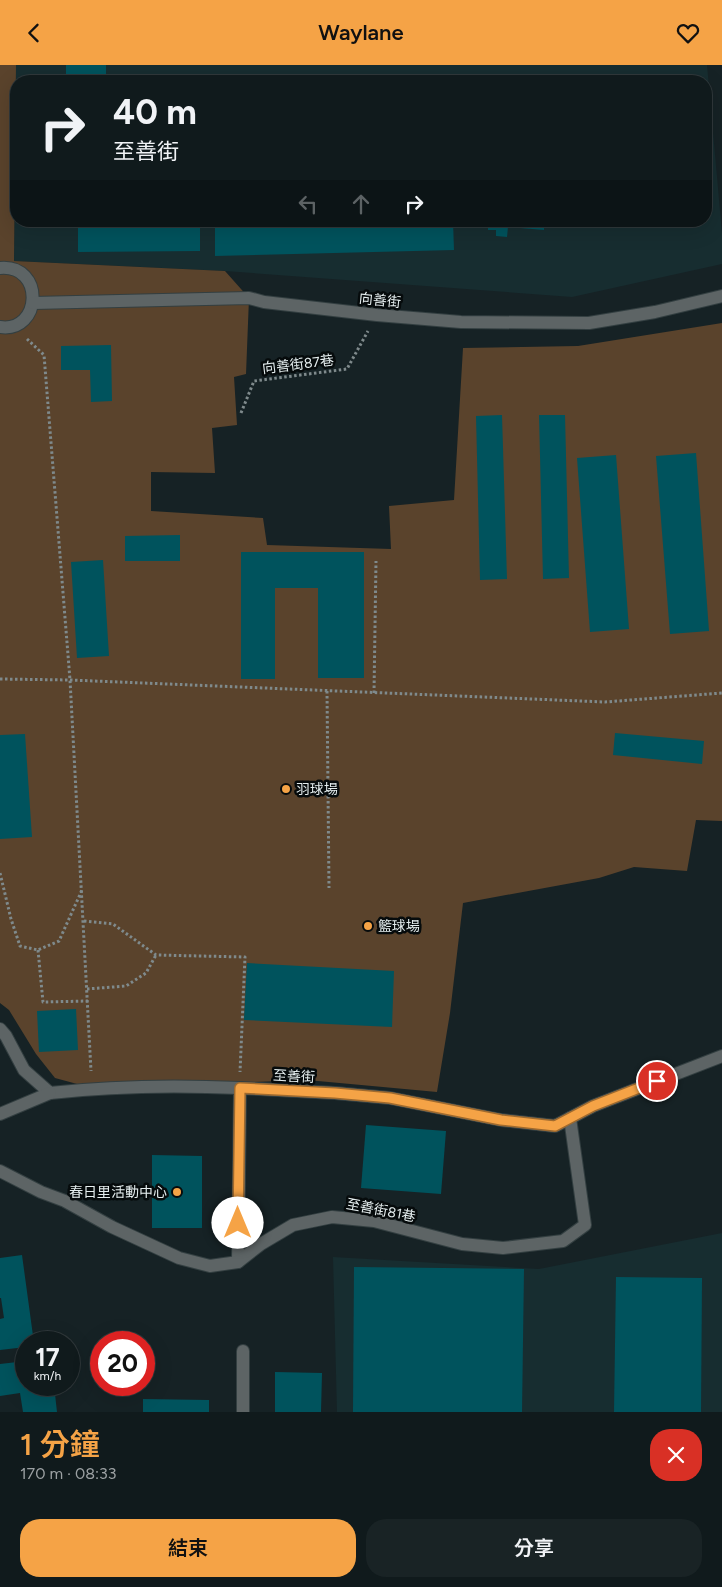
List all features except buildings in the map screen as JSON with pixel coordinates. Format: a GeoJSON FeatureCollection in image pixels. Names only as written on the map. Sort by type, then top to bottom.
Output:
{"type":"FeatureCollection","features":[{"type":"Feature","properties":{"kind":"street"},"geometry":{"type":"LineString","coordinates":[[0,268],[16,269],[24,275],[34,293],[30,313],[23,321],[14,326],[0,327]]}},
{"type":"Feature","properties":{"kind":"street","name":"向善街"},"geometry":{"type":"LineString","coordinates":[[33,303],[249,298],[264,302],[377,315],[461,322],[590,323],[655,312],[722,297]]}},
{"type":"Feature","properties":{"kind":"street"},"geometry":{"type":"LineString","coordinates":[[0,1029],[24,1070],[50,1093]]}},
{"type":"Feature","properties":{"kind":"street","name":"至善街"},"geometry":{"type":"LineString","coordinates":[[0,1114],[50,1093],[92,1088],[193,1086],[335,1093],[390,1098],[501,1120],[555,1126],[593,1106],[722,1056]]}},
{"type":"Feature","properties":{"kind":"street"},"geometry":{"type":"LineString","coordinates":[[238,1262],[240,1088]]}},
{"type":"Feature","properties":{"kind":"street","name":"至善街81巷"},"geometry":{"type":"LineString","coordinates":[[0,1171],[179,1258],[210,1266],[238,1262],[261,1244],[294,1225],[332,1217],[374,1221],[470,1245],[503,1248],[563,1241],[585,1225],[570,1118]]}},
{"type":"Feature","properties":{"kind":"street"},"geometry":{"type":"LineString","coordinates":[[243,1351],[243,1412]]}},
{"type":"Feature","properties":{"kind":"path","name":"向善街87巷"},"geometry":{"type":"LineString","coordinates":[[241,413],[254,381],[347,369],[377,315]]}},
{"type":"Feature","properties":{"kind":"path"},"geometry":{"type":"LineString","coordinates":[[14,326],[44,355],[70,679],[92,1088]]}},
{"type":"Feature","properties":{"kind":"path"},"geometry":{"type":"LineString","coordinates":[[374,693],[376,561]]}},
{"type":"Feature","properties":{"kind":"path"},"geometry":{"type":"LineString","coordinates":[[0,679],[70,679],[605,702],[722,693]]}},
{"type":"Feature","properties":{"kind":"path"},"geometry":{"type":"LineString","coordinates":[[327,691],[329,888]]}},
{"type":"Feature","properties":{"kind":"path"},"geometry":{"type":"LineString","coordinates":[[0,873],[20,947],[38,950],[59,941],[82,889]]}},
{"type":"Feature","properties":{"kind":"path"},"geometry":{"type":"LineString","coordinates":[[84,921],[113,924],[156,955],[245,957],[240,1088]]}},
{"type":"Feature","properties":{"kind":"path"},"geometry":{"type":"LineString","coordinates":[[38,950],[43,1002],[88,1001]]}},
{"type":"Feature","properties":{"kind":"path"},"geometry":{"type":"LineString","coordinates":[[87,989],[126,987],[146,973],[156,955]]}},
{"type":"Feature","properties":{"kind":"shaded area"},"geometry":{"type":"Polygon","coordinates":[[[0,65],[16,65],[16,75],[10,75],[10,227],[14,227],[14,261],[225,271],[249,298],[246,374],[234,377],[237,425],[212,428],[215,473],[151,472],[151,511],[263,518],[267,545],[391,549],[389,506],[454,500],[463,348],[578,346],[722,323],[722,821],[696,820],[687,871],[634,867],[599,878],[463,903],[450,1013],[437,1092],[307,1080],[92,1088],[55,1078],[36,1054],[9,1010],[0,1003],[0,65]]]}},
{"type":"Feature","properties":{"kind":"shaded area"},"geometry":{"type":"Polygon","coordinates":[[[16,65],[707,65],[708,75],[16,75],[16,65]]]}},
{"type":"Feature","properties":{"kind":"shaded area"},"geometry":{"type":"Polygon","coordinates":[[[712,121],[722,233],[722,264],[572,297],[225,271],[14,261],[14,227],[712,227],[712,121]]]}},
{"type":"Feature","properties":{"kind":"shaded area"},"geometry":{"type":"Polygon","coordinates":[[[722,1233],[722,1412],[337,1412],[333,1257],[539,1269],[722,1233]]]}},
{"type":"Feature","properties":{"kind":"place","name":"羽球場"},"geometry":{"type":"Point","coordinates":[286,789]}},
{"type":"Feature","properties":{"kind":"place","name":"籃球場"},"geometry":{"type":"Point","coordinates":[368,926]}},
{"type":"Feature","properties":{"kind":"place","name":"春日里活動中心"},"geometry":{"type":"Point","coordinates":[177,1192]}},
{"type":"Feature","properties":{"kind":"route"},"geometry":{"type":"LineString","coordinates":[[238,1223],[240,1088],[390,1098],[501,1120],[555,1126],[593,1106],[657,1081]]}}]}
